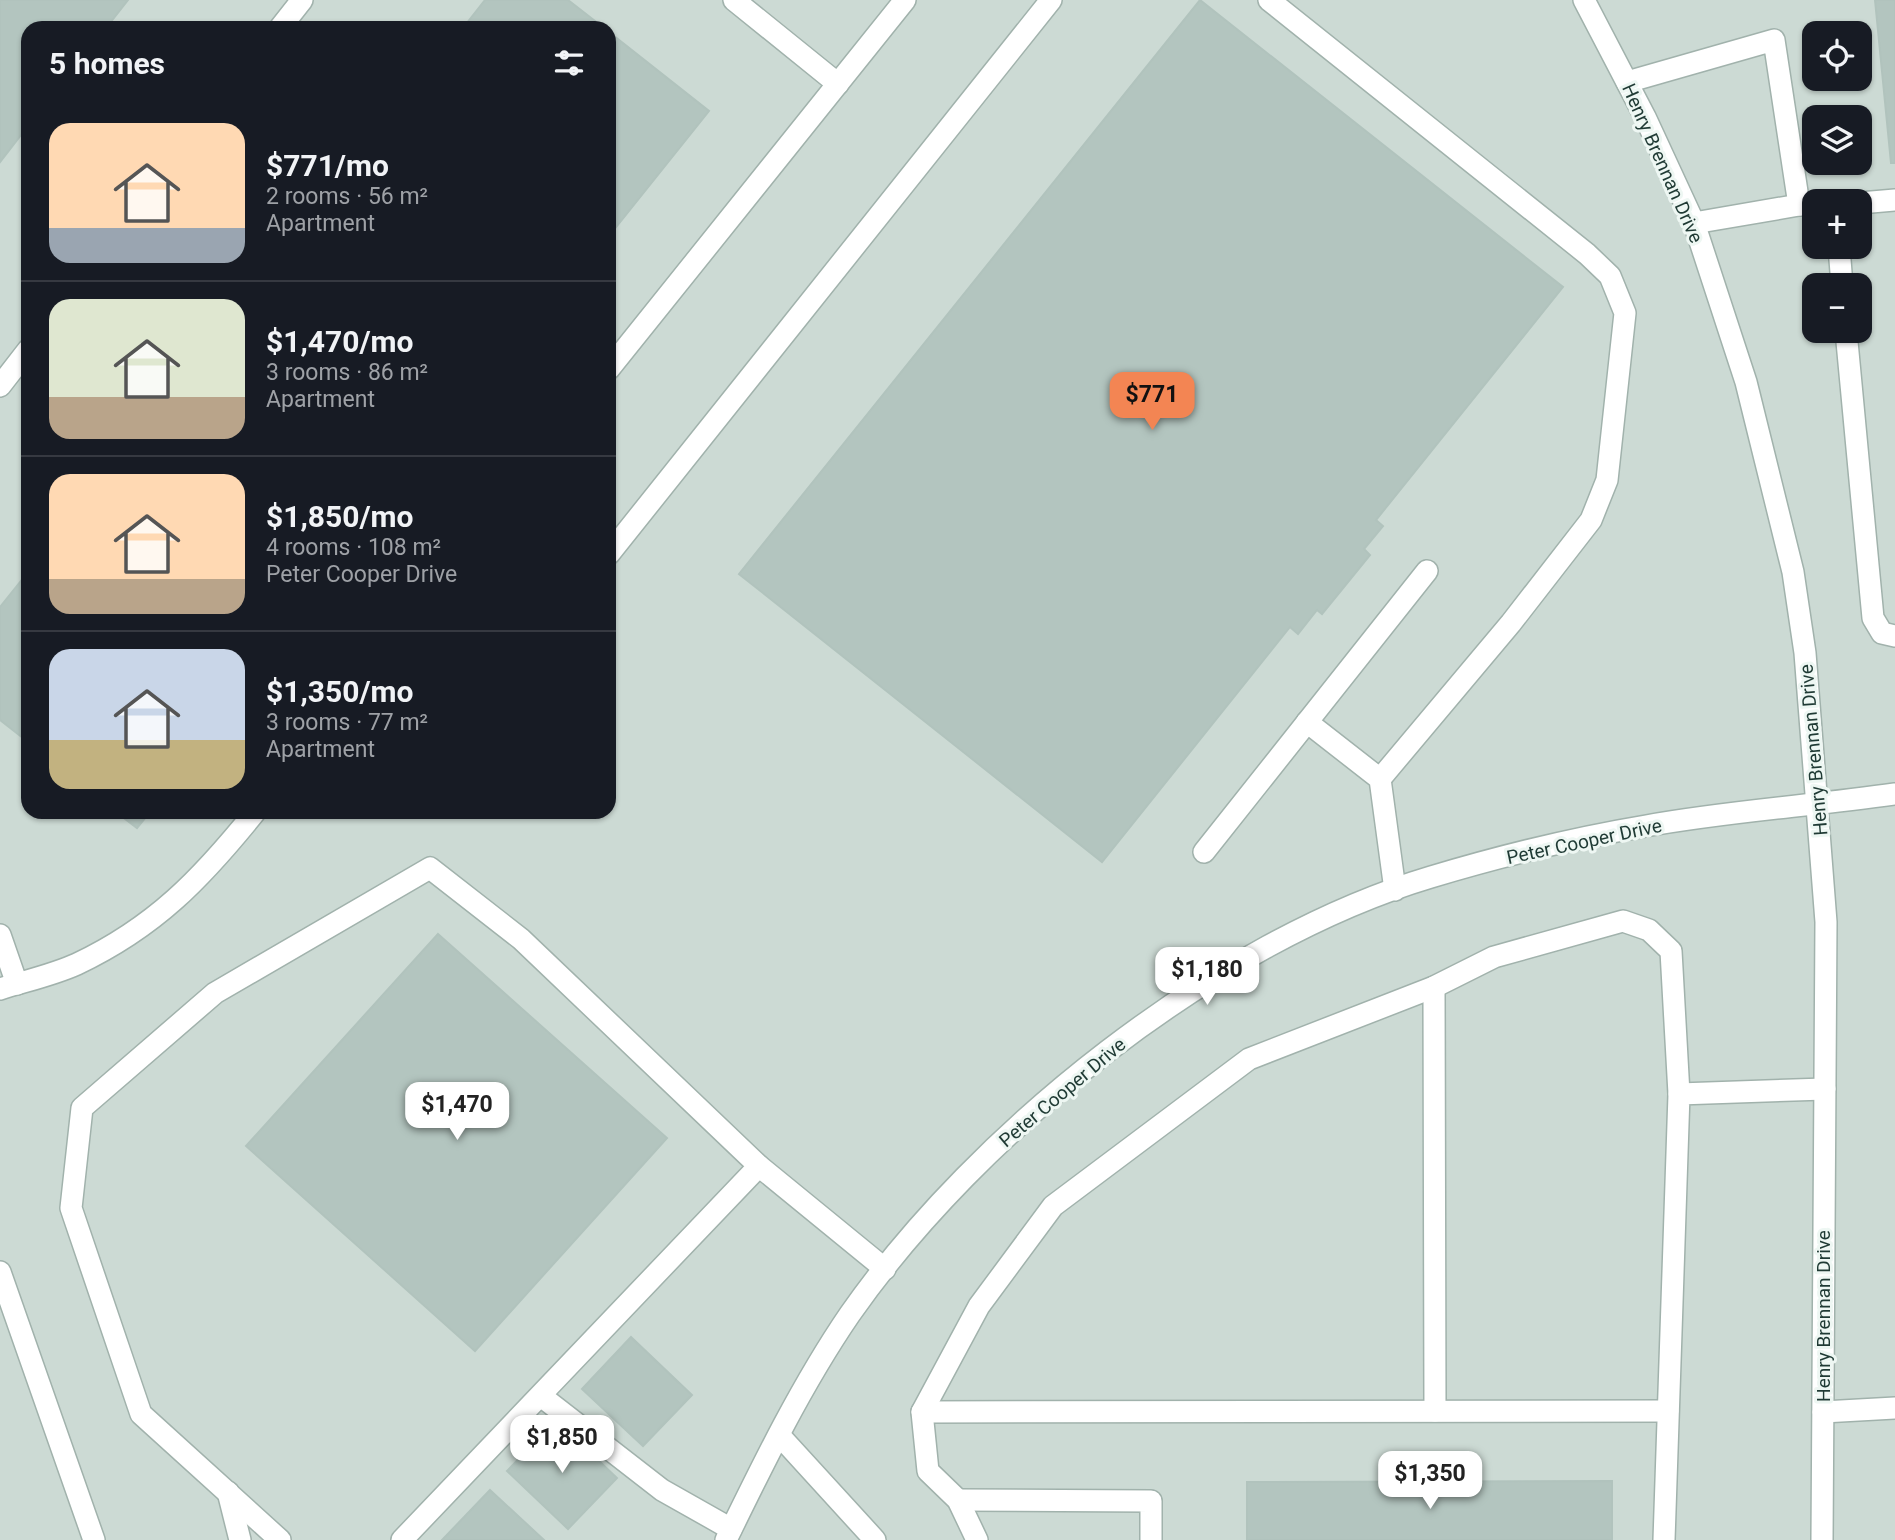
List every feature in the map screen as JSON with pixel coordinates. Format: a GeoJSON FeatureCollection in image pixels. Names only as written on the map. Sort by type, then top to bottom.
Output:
{"type":"FeatureCollection","features":[{"type":"Feature","properties":{"kind":"street"},"geometry":{"type":"LineString","coordinates":[[286,21],[302,0]]}},
{"type":"Feature","properties":{"kind":"street"},"geometry":{"type":"LineString","coordinates":[[734,0],[838,84]]}},
{"type":"Feature","properties":{"kind":"street"},"geometry":{"type":"LineString","coordinates":[[616,360],[905,0]]}},
{"type":"Feature","properties":{"kind":"street"},"geometry":{"type":"LineString","coordinates":[[616,545],[1051,0]]}},
{"type":"Feature","properties":{"kind":"street"},"geometry":{"type":"LineString","coordinates":[[1269,0],[1587,254],[1610,276],[1625,313],[1606,480],[1591,520],[1511,623],[1380,779]]}},
{"type":"Feature","properties":{"kind":"street","name":"Henry Brennan Drive"},"geometry":{"type":"LineString","coordinates":[[1584,0],[1627,82],[1694,223],[1746,382],[1793,572],[1805,653],[1826,922],[1822,1540]]}},
{"type":"Feature","properties":{"kind":"street"},"geometry":{"type":"LineString","coordinates":[[1627,82],[1773,40],[1804,189]]}},
{"type":"Feature","properties":{"kind":"street"},"geometry":{"type":"LineString","coordinates":[[1872,202],[1895,200]]}},
{"type":"Feature","properties":{"kind":"street"},"geometry":{"type":"LineString","coordinates":[[1694,223],[1802,206]]}},
{"type":"Feature","properties":{"kind":"street"},"geometry":{"type":"LineString","coordinates":[[1847,343],[1873,618],[1882,633],[1895,636]]}},
{"type":"Feature","properties":{"kind":"street"},"geometry":{"type":"LineString","coordinates":[[0,386],[21,359]]}},
{"type":"Feature","properties":{"kind":"street"},"geometry":{"type":"LineString","coordinates":[[1204,852],[1427,571]]}},
{"type":"Feature","properties":{"kind":"street"},"geometry":{"type":"LineString","coordinates":[[1307,722],[1380,779],[1395,890]]}},
{"type":"Feature","properties":{"kind":"street","name":"Peter Cooper Drive"},"geometry":{"type":"LineString","coordinates":[[728,1535],[780,1436],[850,1314],[925,1218],[970,1171],[1049,1100],[1152,1018],[1236,963],[1343,909],[1427,878],[1520,853],[1646,825],[1819,806],[1895,794]]}},
{"type":"Feature","properties":{"kind":"street"},"geometry":{"type":"LineString","coordinates":[[0,935],[8,987],[75,965],[129,936],[171,906],[249,819]]}},
{"type":"Feature","properties":{"kind":"street"},"geometry":{"type":"LineString","coordinates":[[280,1540],[141,1414],[71,1209],[82,1108],[215,993],[430,868],[521,939],[759,1167],[885,1269]]}},
{"type":"Feature","properties":{"kind":"street"},"geometry":{"type":"LineString","coordinates":[[977,1540],[958,1500],[928,1471],[922,1412],[979,1306],[1053,1206],[1249,1059],[1434,987],[1494,957],[1623,921],[1649,930],[1671,951],[1679,1094],[1664,1540]]}},
{"type":"Feature","properties":{"kind":"street"},"geometry":{"type":"LineString","coordinates":[[1434,987],[1435,1411]]}},
{"type":"Feature","properties":{"kind":"street"},"geometry":{"type":"LineString","coordinates":[[1679,1094],[1825,1089]]}},
{"type":"Feature","properties":{"kind":"street"},"geometry":{"type":"LineString","coordinates":[[402,1540],[759,1167]]}},
{"type":"Feature","properties":{"kind":"street"},"geometry":{"type":"LineString","coordinates":[[0,1272],[93,1540]]}},
{"type":"Feature","properties":{"kind":"street"},"geometry":{"type":"LineString","coordinates":[[541,1396],[662,1490],[728,1535]]}},
{"type":"Feature","properties":{"kind":"street"},"geometry":{"type":"LineString","coordinates":[[1823,1412],[1895,1408]]}},
{"type":"Feature","properties":{"kind":"street"},"geometry":{"type":"LineString","coordinates":[[922,1412],[1668,1410]]}},
{"type":"Feature","properties":{"kind":"street"},"geometry":{"type":"LineString","coordinates":[[780,1436],[875,1540]]}},
{"type":"Feature","properties":{"kind":"street"},"geometry":{"type":"LineString","coordinates":[[228,1492],[240,1540]]}},
{"type":"Feature","properties":{"kind":"street"},"geometry":{"type":"LineString","coordinates":[[958,1500],[1151,1501],[1151,1540]]}},
{"type":"Feature","properties":{"kind":"shaded area"},"geometry":{"type":"Polygon","coordinates":[[[0,0],[1895,0],[1895,1540],[0,1540],[0,0]]]}},
{"type":"Feature","properties":{"kind":"building"},"geometry":{"type":"Polygon","coordinates":[[[0,0],[128,0],[112,21],[21,21],[21,135],[0,162],[0,0]]]}},
{"type":"Feature","properties":{"kind":"building"},"geometry":{"type":"Polygon","coordinates":[[[485,0],[568,0],[595,21],[468,21],[485,0]]]}},
{"type":"Feature","properties":{"kind":"building"},"geometry":{"type":"Polygon","coordinates":[[[1200,0],[1563,287],[1376,520],[1383,526],[1364,549],[1370,555],[1322,614],[1317,610],[1298,634],[1290,627],[1102,862],[739,574],[1200,0]]]}},
{"type":"Feature","properties":{"kind":"building"},"geometry":{"type":"Polygon","coordinates":[[[1875,0],[1895,0],[1895,163],[1891,163],[1875,0]]]}},
{"type":"Feature","properties":{"kind":"building"},"geometry":{"type":"Polygon","coordinates":[[[616,38],[709,111],[616,227],[616,38]]]}},
{"type":"Feature","properties":{"kind":"building"},"geometry":{"type":"Polygon","coordinates":[[[21,581],[21,736],[0,720],[0,607],[21,581]]]}},
{"type":"Feature","properties":{"kind":"building"},"geometry":{"type":"Polygon","coordinates":[[[125,819],[144,819],[137,828],[125,819]]]}},
{"type":"Feature","properties":{"kind":"building"},"geometry":{"type":"Polygon","coordinates":[[[438,934],[667,1138],[475,1351],[246,1146],[438,934]]]}},
{"type":"Feature","properties":{"kind":"building"},"geometry":{"type":"Polygon","coordinates":[[[631,1337],[692,1395],[643,1446],[582,1389],[631,1337]]]}},
{"type":"Feature","properties":{"kind":"building"},"geometry":{"type":"Polygon","coordinates":[[[556,1420],[617,1478],[568,1529],[507,1471],[556,1420]]]}},
{"type":"Feature","properties":{"kind":"building"},"geometry":{"type":"Polygon","coordinates":[[[1612,1481],[1612,1540],[1247,1540],[1247,1482],[1612,1481]]]}},
{"type":"Feature","properties":{"kind":"building"},"geometry":{"type":"Polygon","coordinates":[[[490,1490],[544,1540],[442,1540],[490,1490]]]}}]}
